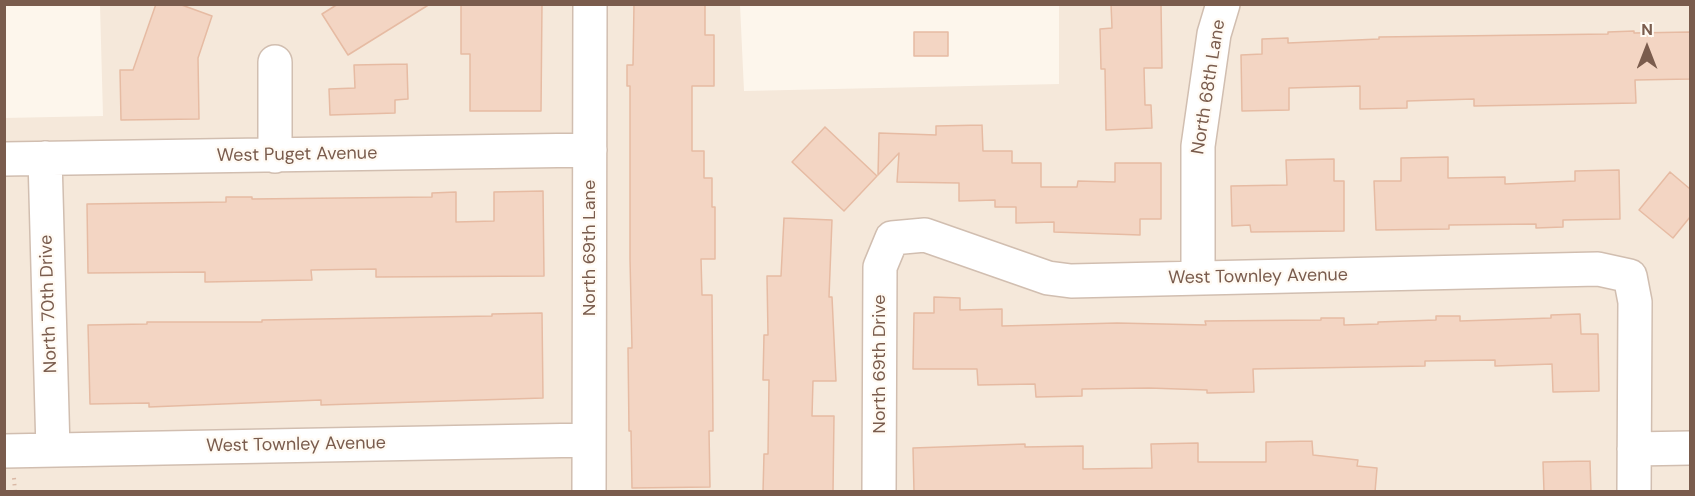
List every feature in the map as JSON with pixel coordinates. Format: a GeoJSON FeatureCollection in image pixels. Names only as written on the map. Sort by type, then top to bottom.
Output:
{"type":"FeatureCollection","features":[{"type":"Feature","properties":{"kind":"street","name":"North 69th Lane"},"geometry":{"type":"LineString","coordinates":[[589,492],[590,4]]}},
{"type":"Feature","properties":{"kind":"street","name":"North 68th Lane"},"geometry":{"type":"LineString","coordinates":[[1198,278],[1199,138],[1214,34],[1222,4]]}},
{"type":"Feature","properties":{"kind":"street"},"geometry":{"type":"LineString","coordinates":[[275,62],[275,156]]}},
{"type":"Feature","properties":{"kind":"street","name":"West Puget Avenue"},"geometry":{"type":"LineString","coordinates":[[4,159],[590,150]]}},
{"type":"Feature","properties":{"kind":"street","name":"North 70th Drive"},"geometry":{"type":"LineString","coordinates":[[45,158],[53,450]]}},
{"type":"Feature","properties":{"kind":"street","name":"West Townley Avenue"},"geometry":{"type":"LineString","coordinates":[[892,238],[925,235],[1038,275],[1071,281],[1598,269],[1630,276],[1635,302],[1634,449]]}},
{"type":"Feature","properties":{"kind":"street","name":"North 69th Drive"},"geometry":{"type":"LineString","coordinates":[[879,492],[880,267],[892,238]]}},
{"type":"Feature","properties":{"kind":"street","name":"West Townley Avenue"},"geometry":{"type":"LineString","coordinates":[[4,451],[588,440]]}},
{"type":"Feature","properties":{"kind":"street"},"geometry":{"type":"LineString","coordinates":[[1634,492],[1634,449],[1690,448]]}},
{"type":"Feature","properties":{"kind":"shaded area"},"geometry":{"type":"Polygon","coordinates":[[[100,5],[740,5],[744,91],[1059,84],[1059,5],[1690,5],[1690,491],[5,491],[4,118],[103,116],[100,5]]]}},
{"type":"Feature","properties":{"kind":"building"},"geometry":{"type":"Polygon","coordinates":[[[156,4],[179,4],[212,16],[198,58],[199,119],[121,120],[120,70],[133,70],[156,4]]]}},
{"type":"Feature","properties":{"kind":"building"},"geometry":{"type":"Polygon","coordinates":[[[338,4],[430,4],[348,55],[322,14],[338,4]]]}},
{"type":"Feature","properties":{"kind":"building"},"geometry":{"type":"Polygon","coordinates":[[[461,4],[542,4],[541,111],[470,111],[470,54],[461,54],[461,4]]]}},
{"type":"Feature","properties":{"kind":"building"},"geometry":{"type":"Polygon","coordinates":[[[634,4],[705,4],[705,35],[714,35],[714,86],[692,86],[692,151],[704,151],[704,178],[712,178],[712,207],[715,207],[715,259],[701,259],[702,295],[712,295],[713,431],[709,431],[710,487],[632,488],[628,348],[632,348],[630,86],[627,86],[627,65],[633,65],[634,4]]]}},
{"type":"Feature","properties":{"kind":"building"},"geometry":{"type":"Polygon","coordinates":[[[1111,4],[1161,4],[1162,68],[1144,68],[1145,105],[1151,105],[1152,128],[1106,130],[1105,69],[1101,69],[1100,29],[1112,28],[1111,4]]]}},
{"type":"Feature","properties":{"kind":"building"},"geometry":{"type":"Polygon","coordinates":[[[1634,31],[1634,33],[1690,32],[1690,79],[1635,80],[1636,103],[1474,106],[1474,99],[1407,101],[1407,108],[1360,109],[1360,86],[1289,88],[1289,110],[1242,111],[1241,55],[1262,54],[1262,39],[1288,38],[1288,43],[1379,39],[1379,37],[1608,34],[1608,32],[1634,31]]]}},
{"type":"Feature","properties":{"kind":"building"},"geometry":{"type":"Polygon","coordinates":[[[914,32],[948,32],[948,56],[914,56],[914,32]]]}},
{"type":"Feature","properties":{"kind":"building"},"geometry":{"type":"Polygon","coordinates":[[[407,64],[408,99],[395,100],[395,113],[330,115],[329,89],[355,88],[354,65],[407,64]]]}},
{"type":"Feature","properties":{"kind":"building"},"geometry":{"type":"Polygon","coordinates":[[[982,125],[983,151],[1012,151],[1012,163],[1041,163],[1041,187],[1077,187],[1078,181],[1115,182],[1115,163],[1161,163],[1161,219],[1140,219],[1140,235],[1054,232],[1054,222],[1016,223],[1016,207],[995,207],[995,200],[959,201],[959,183],[897,182],[899,153],[878,175],[879,133],[936,135],[936,126],[982,125]]]}},
{"type":"Feature","properties":{"kind":"building"},"geometry":{"type":"Polygon","coordinates":[[[825,127],[877,176],[844,211],[792,162],[825,127]]]}},
{"type":"Feature","properties":{"kind":"building"},"geometry":{"type":"Polygon","coordinates":[[[1448,157],[1448,178],[1505,177],[1505,184],[1575,181],[1575,171],[1619,170],[1620,219],[1563,220],[1563,227],[1536,228],[1536,224],[1449,225],[1449,229],[1376,230],[1374,181],[1401,181],[1401,158],[1448,157]]]}},
{"type":"Feature","properties":{"kind":"building"},"geometry":{"type":"Polygon","coordinates":[[[1334,159],[1334,181],[1344,181],[1344,231],[1251,232],[1250,225],[1232,226],[1231,186],[1287,185],[1286,160],[1334,159]]]}},
{"type":"Feature","properties":{"kind":"building"},"geometry":{"type":"Polygon","coordinates":[[[1670,172],[1690,189],[1690,217],[1673,238],[1639,210],[1670,172]]]}},
{"type":"Feature","properties":{"kind":"building"},"geometry":{"type":"Polygon","coordinates":[[[543,191],[544,276],[376,277],[376,269],[311,270],[312,280],[205,282],[205,272],[88,273],[87,204],[226,202],[226,197],[252,197],[252,199],[432,197],[432,193],[456,192],[456,222],[494,221],[494,192],[543,191]]]}},
{"type":"Feature","properties":{"kind":"building"},"geometry":{"type":"Polygon","coordinates":[[[784,218],[832,220],[829,297],[832,297],[836,381],[813,381],[812,416],[834,416],[833,492],[763,492],[764,454],[768,454],[769,380],[763,380],[764,335],[768,335],[767,276],[781,276],[784,218]]]}},
{"type":"Feature","properties":{"kind":"building"},"geometry":{"type":"Polygon","coordinates":[[[934,297],[960,298],[960,310],[1002,309],[1002,326],[1117,323],[1206,325],[1205,321],[1321,320],[1321,318],[1344,318],[1344,325],[1436,320],[1436,316],[1460,316],[1460,321],[1551,318],[1551,315],[1580,314],[1581,334],[1598,334],[1599,391],[1553,392],[1552,364],[1495,366],[1495,360],[1425,361],[1425,366],[1253,369],[1254,392],[1207,393],[1207,390],[1149,388],[1082,389],[1082,396],[1036,397],[1035,384],[978,385],[977,369],[913,369],[914,313],[934,313],[934,297]]]}},
{"type":"Feature","properties":{"kind":"building"},"geometry":{"type":"Polygon","coordinates":[[[542,313],[543,398],[321,405],[321,400],[149,407],[149,403],[90,404],[88,325],[542,313]]]}},
{"type":"Feature","properties":{"kind":"building"},"geometry":{"type":"Polygon","coordinates":[[[1312,441],[1313,455],[1358,460],[1357,466],[1377,468],[1375,492],[914,492],[913,448],[1025,444],[1025,447],[1083,446],[1083,469],[1152,468],[1151,444],[1198,443],[1198,462],[1266,462],[1266,442],[1312,441]]]}},
{"type":"Feature","properties":{"kind":"building"},"geometry":{"type":"Polygon","coordinates":[[[1590,461],[1591,492],[1544,492],[1543,462],[1590,461]]]}}]}
